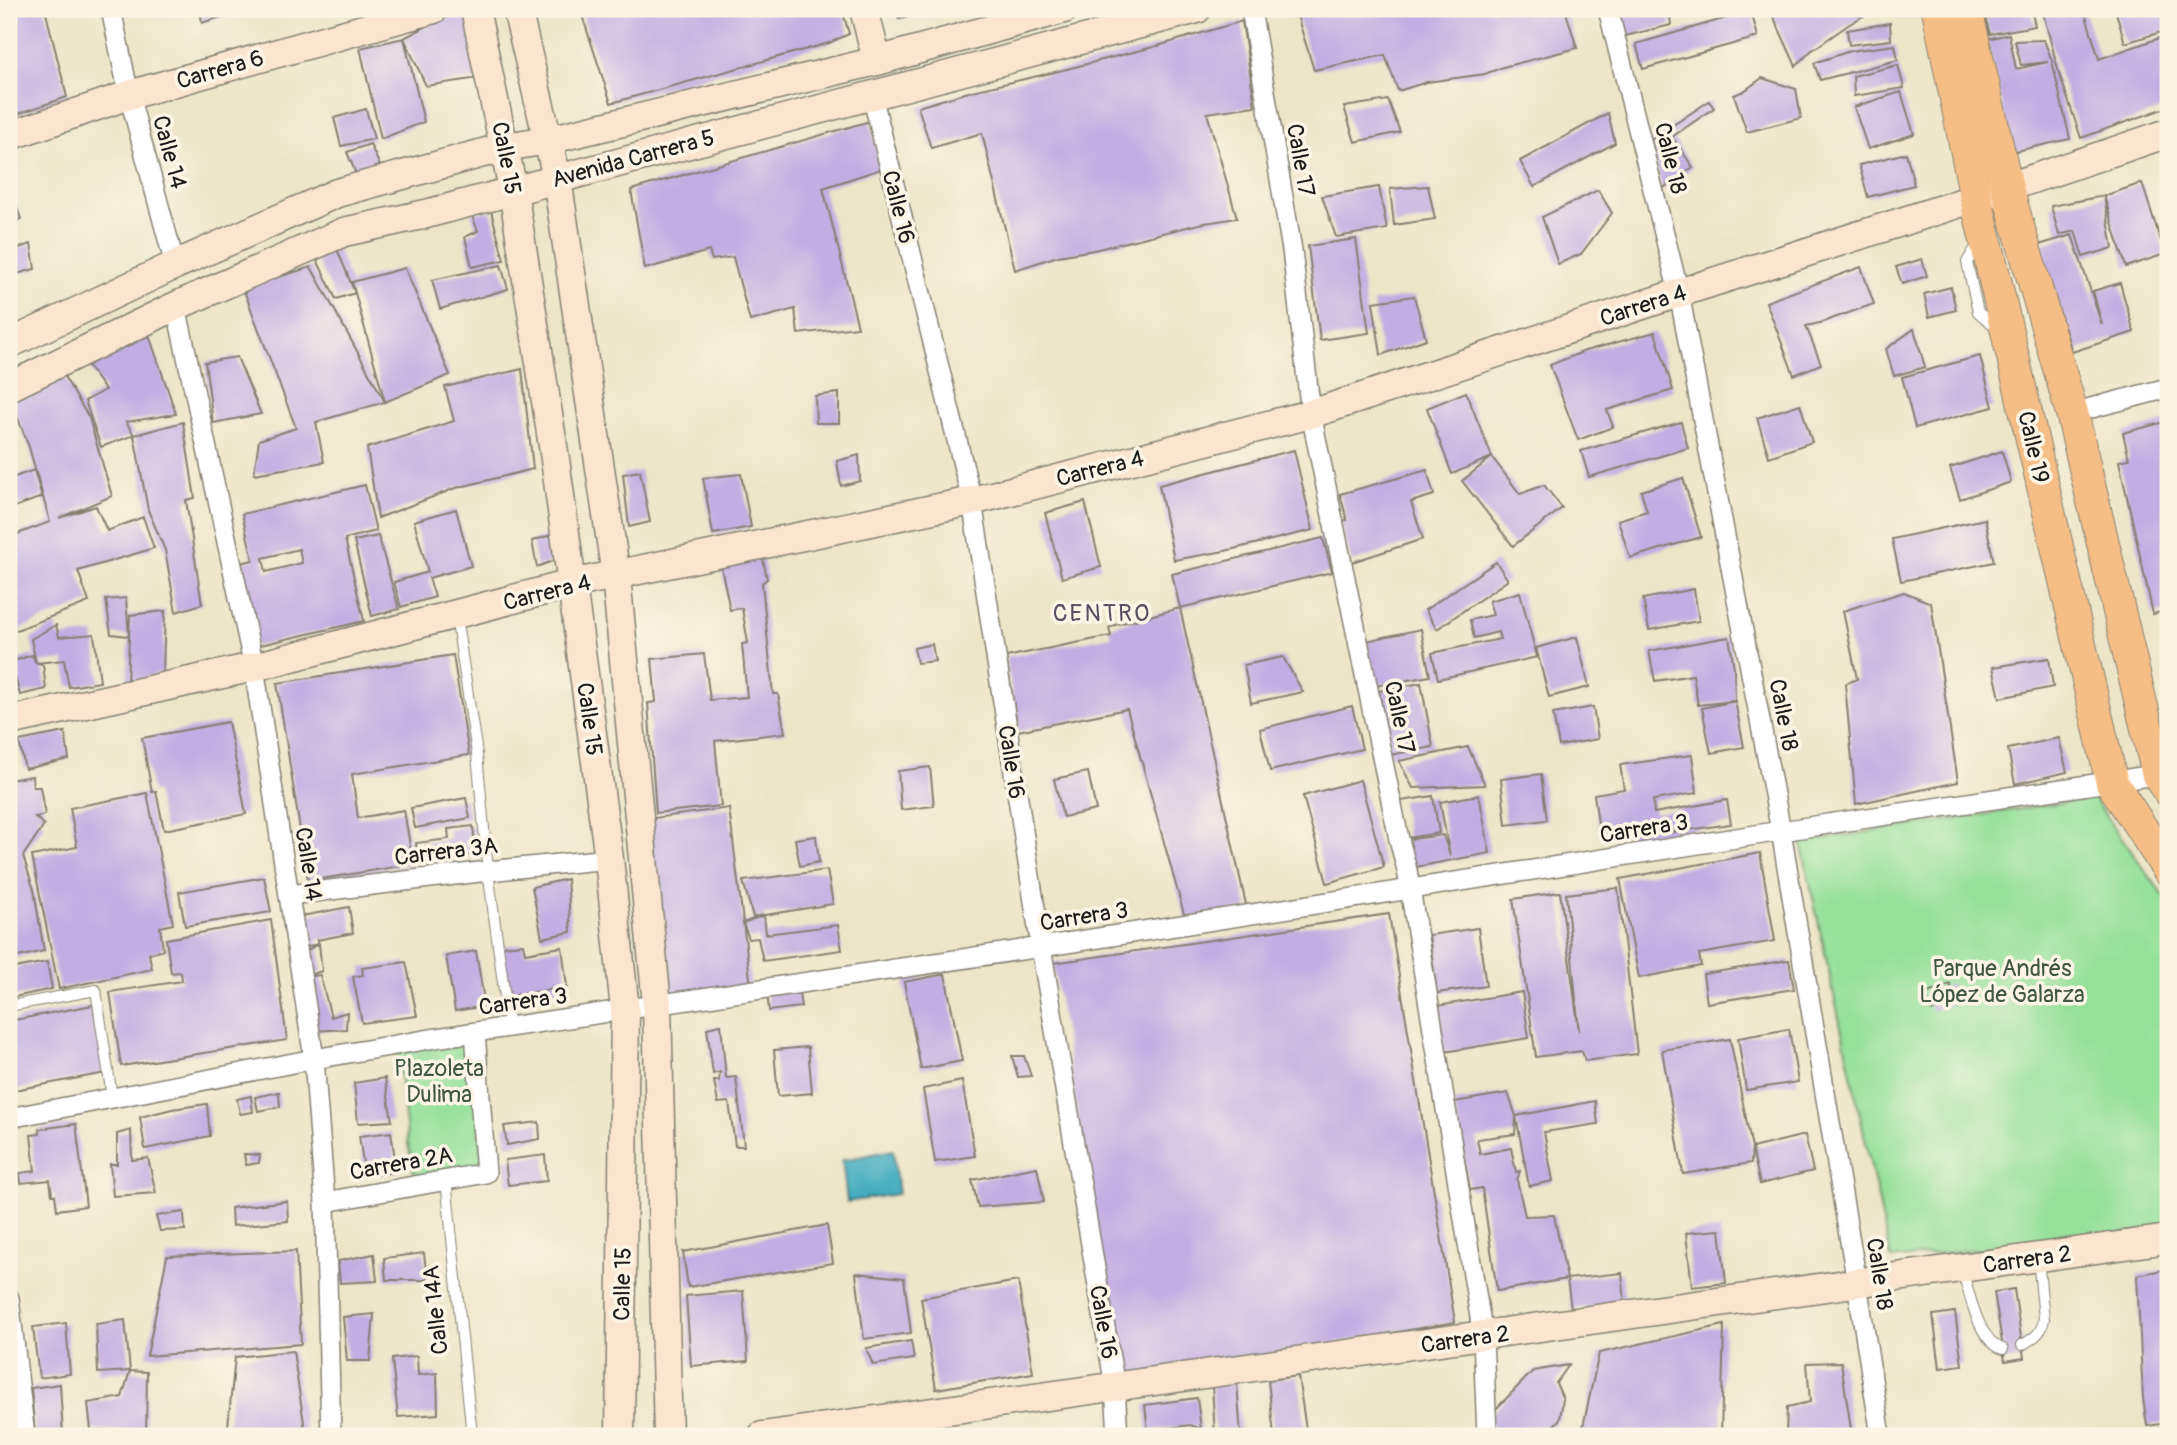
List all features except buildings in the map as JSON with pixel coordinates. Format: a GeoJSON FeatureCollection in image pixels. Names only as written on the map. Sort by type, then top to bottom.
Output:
{"type":"FeatureCollection","features":[{"type":"Feature","properties":{"kind":"main road","name":"Carrera 6"},"geometry":{"type":"LineString","coordinates":[[9,136],[130,95],[434,9]]}},
{"type":"Feature","properties":{"kind":"main road","name":"Calle 15"},"geometry":{"type":"LineString","coordinates":[[475,9],[513,190],[555,459],[609,859],[625,1010],[620,1436]]}},
{"type":"Feature","properties":{"kind":"main road","name":"Calle 15"},"geometry":{"type":"LineString","coordinates":[[517,9],[558,178],[616,576],[657,1005],[668,1436]]}},
{"type":"Feature","properties":{"kind":"main road"},"geometry":{"type":"LineString","coordinates":[[864,9],[877,61]]}},
{"type":"Feature","properties":{"kind":"main road","name":"Avenida Carrera 5"},"geometry":{"type":"LineString","coordinates":[[9,344],[337,193],[505,147],[548,140],[877,61],[1064,9]]}},
{"type":"Feature","properties":{"kind":"main road","name":"Avenida Carrera 5"},"geometry":{"type":"LineString","coordinates":[[9,387],[176,306],[344,232],[426,214],[1197,9]]}},
{"type":"Feature","properties":{"kind":"main road","name":"Calle 19"},"geometry":{"type":"LineString","coordinates":[[1938,9],[1976,198],[2112,783],[2168,869]]}},
{"type":"Feature","properties":{"kind":"main road","name":"Calle 19"},"geometry":{"type":"LineString","coordinates":[[1966,9],[2005,176],[2072,413],[2165,779]]}},
{"type":"Feature","properties":{"kind":"main road"},"geometry":{"type":"LineString","coordinates":[[1976,9],[1999,109],[2005,176]]}},
{"type":"Feature","properties":{"kind":"main road","name":"Carrera 4"},"geometry":{"type":"LineString","coordinates":[[9,721],[254,667],[571,584],[972,500],[1311,414],[1976,198],[2005,176],[2168,133]]}},
{"type":"Feature","properties":{"kind":"main road","name":"Carrera 2"},"geometry":{"type":"LineString","coordinates":[[762,1436],[2168,1239]]}},
{"type":"Feature","properties":{"kind":"street","name":"Calle 14"},"geometry":{"type":"LineString","coordinates":[[111,9],[130,95],[176,265]]}},
{"type":"Feature","properties":{"kind":"street","name":"Calle 17"},"geometry":{"type":"LineString","coordinates":[[1251,9],[1292,250],[1311,414],[1407,870],[1483,1336],[1487,1436]]}},
{"type":"Feature","properties":{"kind":"street","name":"Calle 18"},"geometry":{"type":"LineString","coordinates":[[1608,9],[1679,293],[1781,831],[1881,1436]]}},
{"type":"Feature","properties":{"kind":"street","name":"Calle 16"},"geometry":{"type":"LineString","coordinates":[[872,95],[972,500],[1041,947],[1115,1387],[1118,1436]]}},
{"type":"Feature","properties":{"kind":"street","name":"Calle 14"},"geometry":{"type":"LineString","coordinates":[[176,306],[254,667],[314,1059],[325,1202],[331,1436]]}},
{"type":"Feature","properties":{"kind":"street"},"geometry":{"type":"LineString","coordinates":[[2072,413],[2168,388]]}},
{"type":"Feature","properties":{"kind":"street","name":"Carrera 3"},"geometry":{"type":"LineString","coordinates":[[9,1118],[314,1059],[475,1033],[1781,831],[2112,783],[2165,779]]}},
{"type":"Feature","properties":{"kind":"street","name":"Carrera 3A"},"geometry":{"type":"LineString","coordinates":[[289,895],[609,859]]}},
{"type":"Feature","properties":{"kind":"street","name":"Carrera 2A"},"geometry":{"type":"LineString","coordinates":[[325,1202],[486,1174],[475,1033]]}},
{"type":"Feature","properties":{"kind":"street"},"geometry":{"type":"LineString","coordinates":[[9,1298],[25,1436]]}},
{"type":"Feature","properties":{"kind":"lane"},"geometry":{"type":"LineString","coordinates":[[456,615],[477,754],[488,871],[509,1028]]}},
{"type":"Feature","properties":{"kind":"lane"},"geometry":{"type":"LineString","coordinates":[[9,1006],[96,990],[112,1097]]}},
{"type":"Feature","properties":{"kind":"lane","name":"Calle 14A"},"geometry":{"type":"LineString","coordinates":[[446,1180],[472,1436]]}},
{"type":"Feature","properties":{"kind":"lane"},"geometry":{"type":"LineString","coordinates":[[2022,1345],[2036,1337],[2043,1326],[2038,1257]]}},
{"type":"Feature","properties":{"kind":"lane"},"geometry":{"type":"LineString","coordinates":[[1962,1268],[1986,1337],[1995,1346],[2003,1349]]}},
{"type":"Feature","properties":{"kind":"green space","name":"Parque Andrés López de Galarza"},"geometry":{"type":"Polygon","coordinates":[[[2093,798],[2168,902],[2168,1228],[1891,1259],[1801,842],[2093,798]]]}},
{"type":"Feature","properties":{"kind":"green space","name":"Plazoleta Dulima"},"geometry":{"type":"Polygon","coordinates":[[[471,1033],[483,1171],[416,1182],[408,1144],[397,1045],[471,1033]]]}},
{"type":"Feature","properties":{"kind":"water"},"geometry":{"type":"Polygon","coordinates":[[[893,1150],[898,1194],[847,1202],[842,1160],[893,1150]]]}},
{"type":"Feature","properties":{"kind":"district","name":"CENTRO"},"geometry":{"type":"Point","coordinates":[1102,613]}}]}
